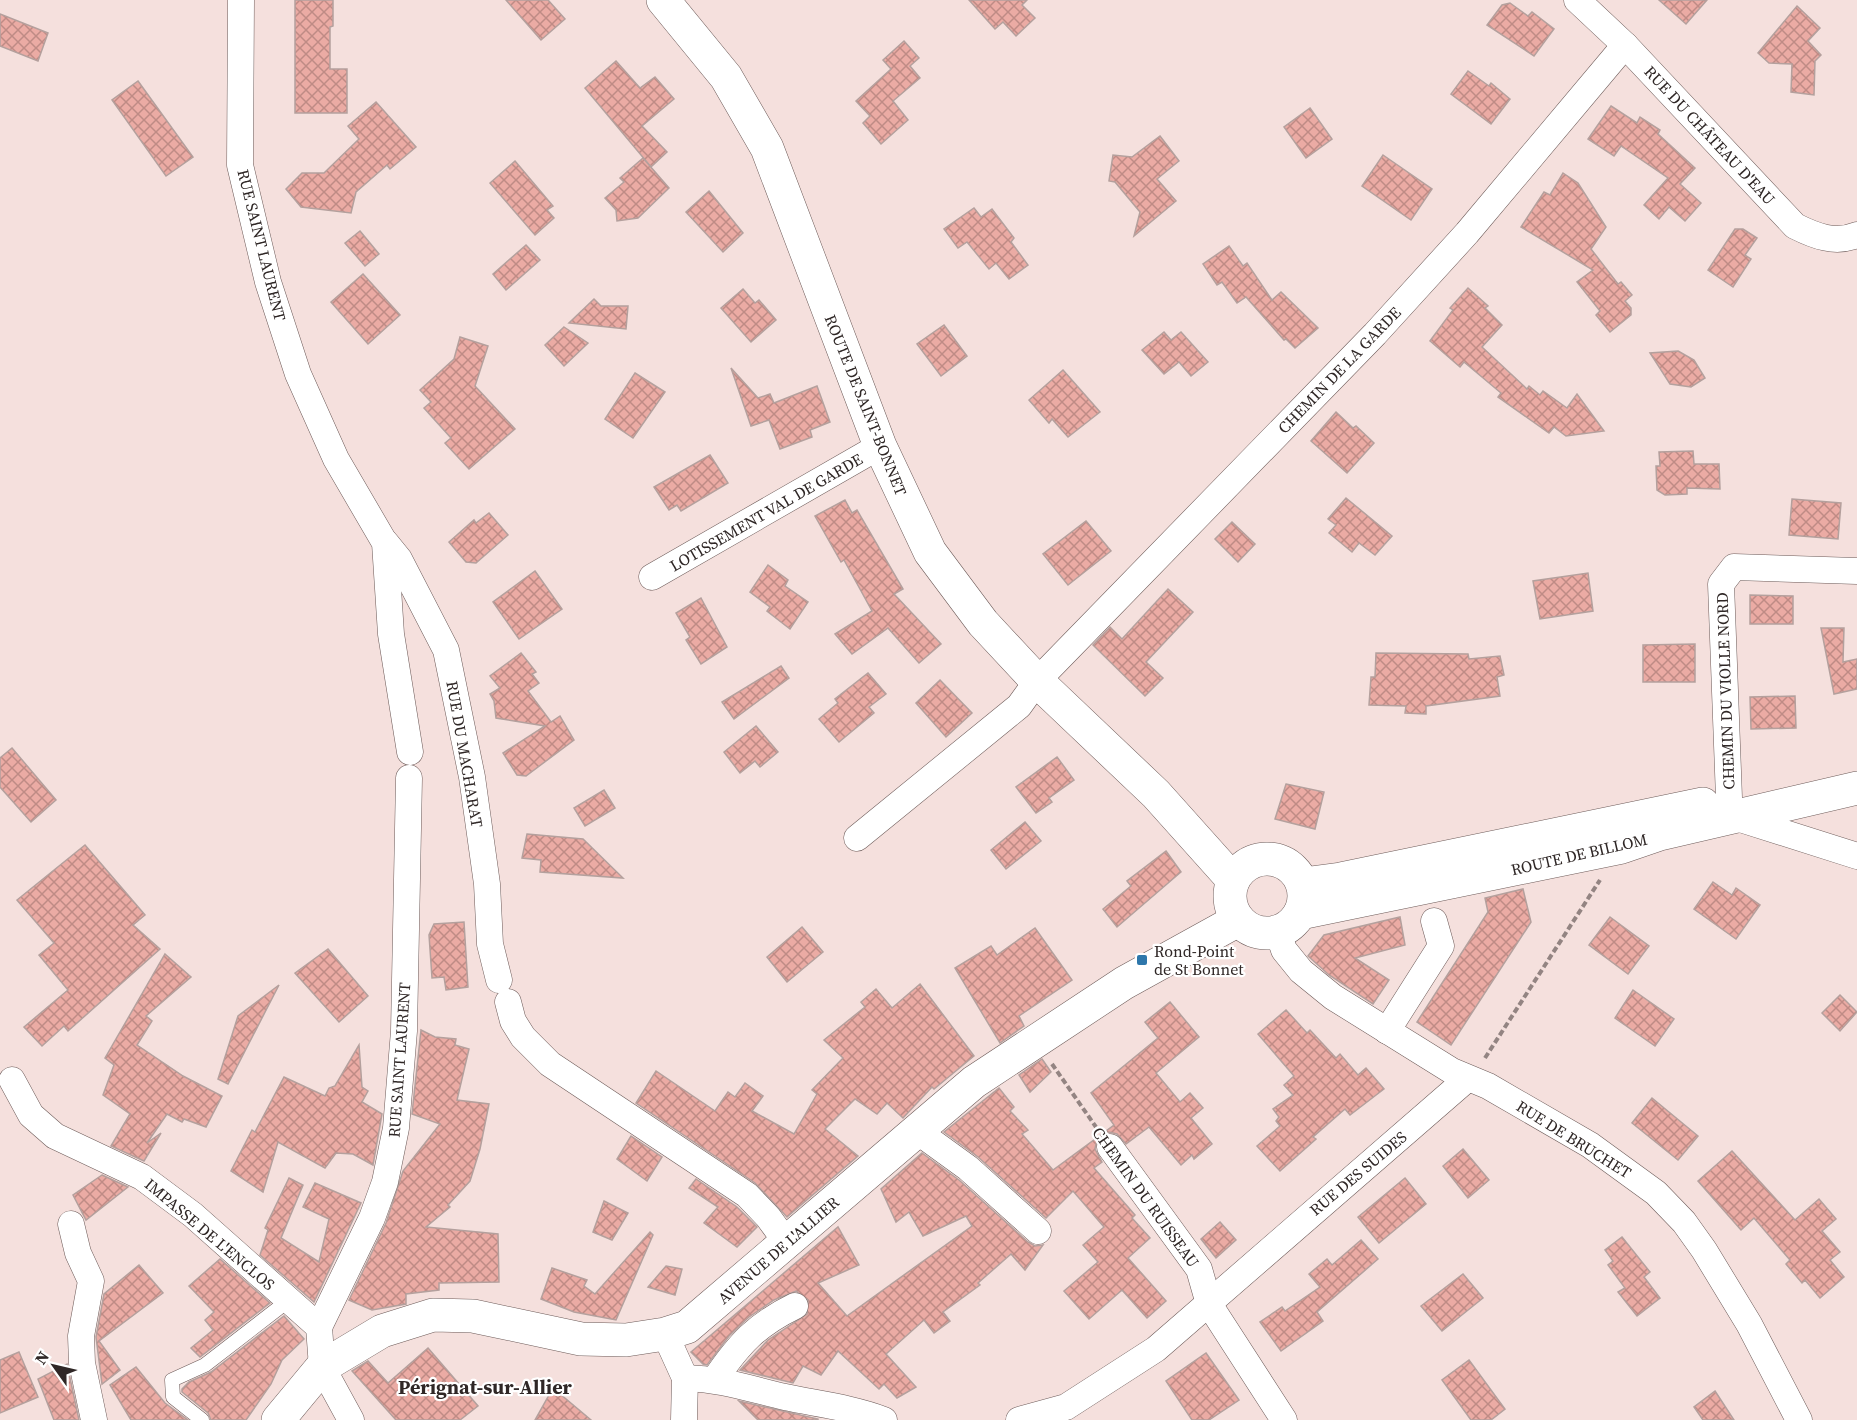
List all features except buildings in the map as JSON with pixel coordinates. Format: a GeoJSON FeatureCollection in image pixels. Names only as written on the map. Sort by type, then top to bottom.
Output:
{"type":"FeatureCollection","features":[{"type":"Feature","properties":{"kind":"main road","name":"ROUTE DE SAINT-BONNET"},"geometry":{"type":"LineString","coordinates":[[663,0],[726,77],[767,148],[880,446],[930,552],[983,622],[1037,681],[1156,794],[1243,870]]}},
{"type":"Feature","properties":{"kind":"main road","name":"ROUTE DE BILLOM"},"geometry":{"type":"LineString","coordinates":[[1294,910],[1622,847],[1731,807],[1857,770]]}},
{"type":"Feature","properties":{"kind":"main road","name":"ROUTE DE BILLOM"},"geometry":{"type":"LineString","coordinates":[[1294,910],[1341,879],[1731,807],[1857,788]]}},
{"type":"Feature","properties":{"kind":"main road"},"geometry":{"type":"LineString","coordinates":[[1268,858],[1283,861],[1296,871],[1294,910],[1262,933],[1250,929],[1238,920],[1231,908],[1229,892],[1243,870],[1268,858]]}},
{"type":"Feature","properties":{"kind":"main road","name":"AVENUE DE L'ALLIER"},"geometry":{"type":"LineString","coordinates":[[278,1420],[322,1367],[382,1332],[433,1315],[473,1316],[581,1339],[626,1340],[665,1334],[687,1327],[974,1082],[1124,983],[1238,920]]}},
{"type":"Feature","properties":{"kind":"street","name":"RUE SAINT LAURENT"},"geometry":{"type":"LineString","coordinates":[[241,0],[240,165],[268,282],[298,374],[336,459],[385,543],[392,634],[410,752]]}},
{"type":"Feature","properties":{"kind":"street","name":"RUE DU CHÂTEAU D'EAU"},"geometry":{"type":"LineString","coordinates":[[1576,0],[1625,45],[1795,226],[1818,237],[1835,240],[1857,235]]}},
{"type":"Feature","properties":{"kind":"street","name":"CHEMIN DE LA GARDE"},"geometry":{"type":"LineString","coordinates":[[857,838],[1019,706],[1037,681],[1383,326],[1467,234],[1625,45]]}},
{"type":"Feature","properties":{"kind":"street","name":"LOTISSEMENT VAL DE GARDE"},"geometry":{"type":"LineString","coordinates":[[652,577],[880,446]]}},
{"type":"Feature","properties":{"kind":"street","name":"RUE DU MACHARAT"},"geometry":{"type":"LineString","coordinates":[[385,543],[399,559],[446,650],[472,777],[487,884],[490,944],[513,1021],[523,1037],[542,1057],[747,1195],[768,1217],[787,1243]]}},
{"type":"Feature","properties":{"kind":"street","name":"CHEMIN DU VIOLLE NORD"},"geometry":{"type":"LineString","coordinates":[[1731,807],[1721,584],[1734,567],[1857,570]]}},
{"type":"Feature","properties":{"kind":"street","name":"RUE SAINT LAURENT"},"geometry":{"type":"LineString","coordinates":[[320,1327],[372,1218],[385,1182],[396,1128],[404,1031],[409,778]]}},
{"type":"Feature","properties":{"kind":"street"},"geometry":{"type":"LineString","coordinates":[[1731,807],[1857,856]]}},
{"type":"Feature","properties":{"kind":"street","name":"RUE DE BRUCHET"},"geometry":{"type":"LineString","coordinates":[[1294,910],[1284,950],[1301,971],[1333,997],[1467,1079],[1488,1086],[1590,1145],[1656,1193],[1684,1221],[1749,1324],[1799,1420]]}},
{"type":"Feature","properties":{"kind":"street"},"geometry":{"type":"LineString","coordinates":[[1387,1031],[1441,946],[1434,921]]}},
{"type":"Feature","properties":{"kind":"street","name":"RUE DES SUIDES"},"geometry":{"type":"LineString","coordinates":[[1019,1420],[1066,1407],[1156,1349],[1467,1079]]}},
{"type":"Feature","properties":{"kind":"street","name":"IMPASSE DE L'ENCLOS"},"geometry":{"type":"LineString","coordinates":[[12,1080],[31,1115],[55,1136],[142,1177],[193,1215],[320,1327]]}},
{"type":"Feature","properties":{"kind":"street"},"geometry":{"type":"LineString","coordinates":[[917,1131],[968,1168],[1038,1231]]}},
{"type":"Feature","properties":{"kind":"street","name":"CHEMIN DU RUISSEAU"},"geometry":{"type":"LineString","coordinates":[[1110,1147],[1198,1269],[1209,1304],[1284,1420]]}},
{"type":"Feature","properties":{"kind":"street"},"geometry":{"type":"LineString","coordinates":[[72,1224],[78,1253],[91,1281],[81,1336],[82,1363],[94,1420]]}},
{"type":"Feature","properties":{"kind":"street"},"geometry":{"type":"LineString","coordinates":[[716,1378],[739,1345],[767,1320],[795,1306]]}},
{"type":"Feature","properties":{"kind":"street"},"geometry":{"type":"LineString","coordinates":[[320,1327],[322,1367],[351,1420]]}},
{"type":"Feature","properties":{"kind":"street"},"geometry":{"type":"LineString","coordinates":[[665,1334],[685,1378],[684,1420]]}},
{"type":"Feature","properties":{"kind":"street"},"geometry":{"type":"LineString","coordinates":[[685,1378],[716,1378],[782,1396],[870,1414],[884,1420]]}},
{"type":"Feature","properties":{"kind":"lane"},"geometry":{"type":"LineString","coordinates":[[202,1420],[173,1397],[172,1380],[205,1365],[289,1300]]}},
{"type":"Feature","properties":{"kind":"path"},"geometry":{"type":"LineString","coordinates":[[1467,1079],[1484,1058],[1622,847]]}},
{"type":"Feature","properties":{"kind":"path","name":"CHEMIN DU RUISSEAU"},"geometry":{"type":"LineString","coordinates":[[1035,1040],[1110,1147]]}},
{"type":"Feature","properties":{"kind":"place","name":"Rond-Point de St Bonnet"},"geometry":{"type":"Point","coordinates":[1142,960]}},
{"type":"Feature","properties":{"kind":"district","name":"Pérignat-sur-Allier"},"geometry":{"type":"Point","coordinates":[485,1387]}}]}
